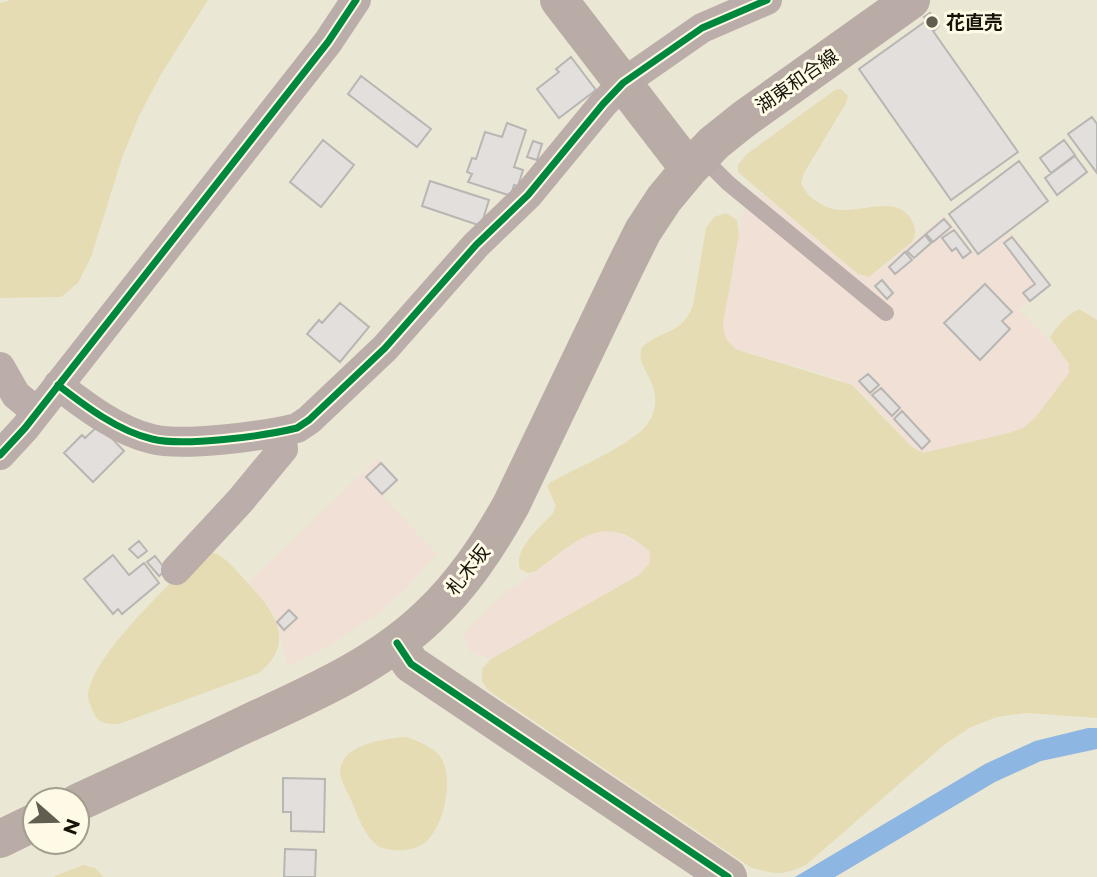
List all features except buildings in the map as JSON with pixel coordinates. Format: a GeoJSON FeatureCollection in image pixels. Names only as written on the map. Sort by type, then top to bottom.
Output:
{"type":"FeatureCollection","features":[{"type":"Feature","properties":{"kind":"main road"},"geometry":{"type":"LineString","coordinates":[[559,0],[623,83],[695,162]]}},
{"type":"Feature","properties":{"kind":"main road","name":"湖東和合線"},"geometry":{"type":"LineString","coordinates":[[695,162],[744,119],[911,0]]}},
{"type":"Feature","properties":{"kind":"main road","name":"札木坂"},"geometry":{"type":"LineString","coordinates":[[91,796],[345,678],[397,643],[429,617],[453,592],[494,536],[511,505],[643,231],[664,199],[695,162]]}},
{"type":"Feature","properties":{"kind":"main road"},"geometry":{"type":"LineString","coordinates":[[397,643],[411,664],[728,877]]}},
{"type":"Feature","properties":{"kind":"main road"},"geometry":{"type":"LineString","coordinates":[[0,839],[21,829]]}},
{"type":"Feature","properties":{"kind":"street"},"geometry":{"type":"LineString","coordinates":[[0,454],[37,412],[328,42],[356,0]]}},
{"type":"Feature","properties":{"kind":"street"},"geometry":{"type":"LineString","coordinates":[[58,385],[123,428],[151,439],[181,442],[297,428],[309,420],[384,348],[476,245],[528,195],[623,83],[702,28],[768,0]]}},
{"type":"Feature","properties":{"kind":"street"},"geometry":{"type":"LineString","coordinates":[[0,367],[16,395],[37,412]]}},
{"type":"Feature","properties":{"kind":"street"},"geometry":{"type":"LineString","coordinates":[[176,570],[240,501],[283,449],[281,432]]}},
{"type":"Feature","properties":{"kind":"lane"},"geometry":{"type":"LineString","coordinates":[[695,162],[728,183],[886,313]]}},
{"type":"Feature","properties":{"kind":"shaded area"},"geometry":{"type":"Polygon","coordinates":[[[10,0],[208,0],[160,76],[139,116],[122,158],[91,257],[78,283],[61,297],[0,298],[0,3],[10,0]]]}},
{"type":"Feature","properties":{"kind":"shaded area"},"geometry":{"type":"Polygon","coordinates":[[[841,89],[848,96],[846,103],[804,173],[801,183],[812,198],[830,208],[852,210],[886,206],[905,212],[912,221],[915,232],[912,242],[869,277],[858,274],[738,172],[738,165],[747,154],[835,90],[841,89]]]}},
{"type":"Feature","properties":{"kind":"shaded area"},"geometry":{"type":"Polygon","coordinates":[[[759,192],[863,277],[875,274],[944,215],[977,257],[1010,232],[1051,284],[1019,310],[1065,357],[1069,364],[1069,374],[1035,418],[1023,428],[923,453],[912,447],[862,392],[840,379],[729,344],[724,335],[723,324],[743,211],[759,192]]]}},
{"type":"Feature","properties":{"kind":"shaded area"},"geometry":{"type":"Polygon","coordinates":[[[726,213],[737,220],[739,234],[723,324],[729,342],[738,350],[852,385],[912,447],[923,453],[1023,428],[1035,418],[1069,373],[1069,364],[1050,338],[1055,329],[1079,309],[1097,320],[1097,718],[1026,713],[997,717],[971,727],[945,744],[807,864],[779,873],[750,867],[489,691],[482,682],[482,669],[491,659],[639,575],[649,564],[650,552],[634,539],[604,531],[578,541],[536,571],[528,573],[520,569],[519,561],[524,546],[556,506],[547,486],[631,439],[651,419],[655,396],[642,363],[642,347],[678,327],[689,315],[706,228],[714,217],[726,213]]]}},
{"type":"Feature","properties":{"kind":"shaded area"},"geometry":{"type":"Polygon","coordinates":[[[378,458],[399,480],[383,497],[437,554],[404,591],[380,612],[328,647],[288,666],[275,615],[248,583],[378,458]]]}},
{"type":"Feature","properties":{"kind":"shaded area"},"geometry":{"type":"Polygon","coordinates":[[[600,530],[617,532],[640,543],[650,552],[649,564],[639,575],[491,659],[470,652],[463,634],[502,595],[586,535],[600,530]]]}},
{"type":"Feature","properties":{"kind":"shaded area"},"geometry":{"type":"Polygon","coordinates":[[[206,551],[218,555],[232,566],[272,613],[279,637],[271,661],[259,673],[119,724],[100,721],[88,695],[92,679],[102,661],[151,602],[197,556],[206,551]]]}},
{"type":"Feature","properties":{"kind":"shaded area"},"geometry":{"type":"Polygon","coordinates":[[[406,737],[428,746],[439,755],[446,774],[446,798],[439,822],[425,843],[407,850],[385,849],[368,836],[343,784],[340,771],[348,754],[356,749],[377,741],[406,737]]]}},
{"type":"Feature","properties":{"kind":"shaded area"},"geometry":{"type":"Polygon","coordinates":[[[83,865],[95,868],[104,877],[53,877],[83,865]]]}},
{"type":"Feature","properties":{"kind":"water"},"geometry":{"type":"Polygon","coordinates":[[[1097,728],[1097,749],[1041,761],[995,782],[835,877],[795,877],[985,764],[1035,741],[1097,728]]]}},
{"type":"Feature","properties":{"kind":"cycle path"},"geometry":{"type":"LineString","coordinates":[[0,455],[25,428],[328,42],[356,0]]}},
{"type":"Feature","properties":{"kind":"cycle path"},"geometry":{"type":"LineString","coordinates":[[58,385],[114,424],[152,439],[203,441],[297,428],[309,420],[385,348],[476,245],[528,195],[623,83],[702,28],[767,0]]}},
{"type":"Feature","properties":{"kind":"cycle path"},"geometry":{"type":"LineString","coordinates":[[397,643],[411,664],[728,877]]}},
{"type":"Feature","properties":{"kind":"place","name":"花直売"},"geometry":{"type":"Point","coordinates":[932,22]}}]}
